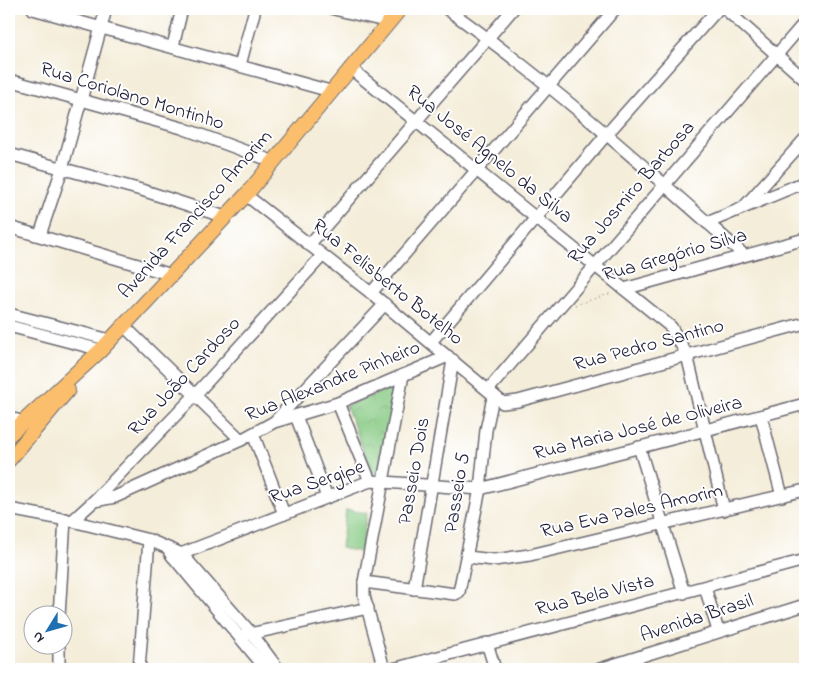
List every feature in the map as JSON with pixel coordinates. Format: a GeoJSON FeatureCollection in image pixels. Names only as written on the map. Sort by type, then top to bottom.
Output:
{"type":"FeatureCollection","features":[{"type":"Feature","properties":{"kind":"main road","name":"Avenida Francisco Amorim"},"geometry":{"type":"LineString","coordinates":[[9,435],[59,387],[71,380],[246,195],[272,161],[400,9]]}},
{"type":"Feature","properties":{"kind":"main road"},"geometry":{"type":"LineString","coordinates":[[9,460],[69,388],[71,380]]}},
{"type":"Feature","properties":{"kind":"street"},"geometry":{"type":"LineString","coordinates":[[33,9],[101,26],[330,91]]}},
{"type":"Feature","properties":{"kind":"street"},"geometry":{"type":"LineString","coordinates":[[40,235],[62,169],[106,9]]}},
{"type":"Feature","properties":{"kind":"street"},"geometry":{"type":"LineString","coordinates":[[173,46],[182,9]]}},
{"type":"Feature","properties":{"kind":"street"},"geometry":{"type":"LineString","coordinates":[[240,65],[255,9]]}},
{"type":"Feature","properties":{"kind":"street"},"geometry":{"type":"LineString","coordinates":[[334,9],[389,22]]}},
{"type":"Feature","properties":{"kind":"street"},"geometry":{"type":"LineString","coordinates":[[446,9],[488,38],[606,135],[744,255]]}},
{"type":"Feature","properties":{"kind":"street"},"geometry":{"type":"LineString","coordinates":[[309,245],[513,9]]}},
{"type":"Feature","properties":{"kind":"street"},"geometry":{"type":"LineString","coordinates":[[371,293],[615,9]]}},
{"type":"Feature","properties":{"kind":"street"},"geometry":{"type":"LineString","coordinates":[[431,342],[606,135],[718,9]]}},
{"type":"Feature","properties":{"kind":"street"},"geometry":{"type":"LineString","coordinates":[[725,9],[805,80]]}},
{"type":"Feature","properties":{"kind":"street","name":"Rua Josmiro Barbosa"},"geometry":{"type":"LineString","coordinates":[[496,397],[595,264],[805,22]]}},
{"type":"Feature","properties":{"kind":"street","name":"Rua José Agnelo da Silva"},"geometry":{"type":"LineString","coordinates":[[350,68],[595,264],[671,328],[687,355],[703,430],[724,510]]}},
{"type":"Feature","properties":{"kind":"street","name":"Rua Coriolano Montinho"},"geometry":{"type":"LineString","coordinates":[[9,80],[182,128],[272,161]]}},
{"type":"Feature","properties":{"kind":"street"},"geometry":{"type":"LineString","coordinates":[[743,208],[805,139]]}},
{"type":"Feature","properties":{"kind":"street"},"geometry":{"type":"LineString","coordinates":[[9,154],[145,191],[225,217]]}},
{"type":"Feature","properties":{"kind":"street"},"geometry":{"type":"LineString","coordinates":[[707,223],[805,182]]}},
{"type":"Feature","properties":{"kind":"street","name":"Rua Felisberto Botelho"},"geometry":{"type":"LineString","coordinates":[[246,195],[385,304],[496,397]]}},
{"type":"Feature","properties":{"kind":"street"},"geometry":{"type":"LineString","coordinates":[[9,227],[172,275]]}},
{"type":"Feature","properties":{"kind":"street","name":"Rua Gregório Silva"},"geometry":{"type":"LineString","coordinates":[[624,289],[805,239]]}},
{"type":"Feature","properties":{"kind":"street","name":"Rua João Cardoso"},"geometry":{"type":"LineString","coordinates":[[68,520],[94,501],[196,394],[322,256]]}},
{"type":"Feature","properties":{"kind":"street"},"geometry":{"type":"LineString","coordinates":[[274,422],[385,304]]}},
{"type":"Feature","properties":{"kind":"street"},"geometry":{"type":"LineString","coordinates":[[9,314],[105,345]]}},
{"type":"Feature","properties":{"kind":"street","name":"Rua Pedro Santino"},"geometry":{"type":"LineString","coordinates":[[496,397],[518,401],[805,323]]}},
{"type":"Feature","properties":{"kind":"street"},"geometry":{"type":"LineString","coordinates":[[9,326],[105,345]]}},
{"type":"Feature","properties":{"kind":"street"},"geometry":{"type":"LineString","coordinates":[[124,326],[196,394],[241,440]]}},
{"type":"Feature","properties":{"kind":"street","name":"Rua Alexandre Pinheiro"},"geometry":{"type":"LineString","coordinates":[[94,501],[115,497],[241,440],[274,422],[338,403],[403,375],[450,358]]}},
{"type":"Feature","properties":{"kind":"street","name":"Passeio Dois"},"geometry":{"type":"LineString","coordinates":[[414,589],[450,358]]}},
{"type":"Feature","properties":{"kind":"street"},"geometry":{"type":"LineString","coordinates":[[384,669],[364,596],[364,582],[385,482],[403,375]]}},
{"type":"Feature","properties":{"kind":"street","name":"Passeio 5"},"geometry":{"type":"LineString","coordinates":[[414,589],[458,594],[480,489],[486,430],[492,402],[496,397]]}},
{"type":"Feature","properties":{"kind":"street"},"geometry":{"type":"LineString","coordinates":[[338,403],[370,480]]}},
{"type":"Feature","properties":{"kind":"street","name":"Rua Maria José de Oliveira"},"geometry":{"type":"LineString","coordinates":[[480,489],[805,404]]}},
{"type":"Feature","properties":{"kind":"street"},"geometry":{"type":"LineString","coordinates":[[296,416],[327,497]]}},
{"type":"Feature","properties":{"kind":"street"},"geometry":{"type":"LineString","coordinates":[[761,416],[782,496]]}},
{"type":"Feature","properties":{"kind":"street"},"geometry":{"type":"LineString","coordinates":[[9,418],[39,425]]}},
{"type":"Feature","properties":{"kind":"street"},"geometry":{"type":"LineString","coordinates":[[253,434],[284,514]]}},
{"type":"Feature","properties":{"kind":"street"},"geometry":{"type":"LineString","coordinates":[[639,448],[684,593]]}},
{"type":"Feature","properties":{"kind":"street","name":"Rua Sergipe"},"geometry":{"type":"LineString","coordinates":[[178,556],[370,480],[480,489]]}},
{"type":"Feature","properties":{"kind":"street","name":"Rua Eva Pales Amorim"},"geometry":{"type":"LineString","coordinates":[[467,557],[494,560],[530,555],[805,490]]}},
{"type":"Feature","properties":{"kind":"street"},"geometry":{"type":"LineString","coordinates":[[9,508],[68,520],[149,540],[165,546],[178,556],[252,634],[278,669]]}},
{"type":"Feature","properties":{"kind":"street"},"geometry":{"type":"LineString","coordinates":[[60,606],[68,520]]}},
{"type":"Feature","properties":{"kind":"street"},"geometry":{"type":"LineString","coordinates":[[139,669],[149,540]]}},
{"type":"Feature","properties":{"kind":"street"},"geometry":{"type":"LineString","coordinates":[[178,556],[237,635],[266,669]]}},
{"type":"Feature","properties":{"kind":"street","name":"Rua Bela Vista"},"geometry":{"type":"LineString","coordinates":[[393,669],[805,560]]}},
{"type":"Feature","properties":{"kind":"street"},"geometry":{"type":"LineString","coordinates":[[364,582],[414,589]]}},
{"type":"Feature","properties":{"kind":"street"},"geometry":{"type":"LineString","coordinates":[[705,588],[718,631]]}},
{"type":"Feature","properties":{"kind":"street","name":"Avenida Brasil"},"geometry":{"type":"LineString","coordinates":[[600,669],[805,605]]}},
{"type":"Feature","properties":{"kind":"street"},"geometry":{"type":"LineString","coordinates":[[237,635],[252,634],[368,608]]}},
{"type":"Feature","properties":{"kind":"street"},"geometry":{"type":"LineString","coordinates":[[487,643],[495,669]]}},
{"type":"Feature","properties":{"kind":"street"},"geometry":{"type":"LineString","coordinates":[[58,669],[59,656]]}},
{"type":"Feature","properties":{"kind":"path","name":"Rua Gregório Silva"},"geometry":{"type":"LineString","coordinates":[[572,306],[624,289]]}},
{"type":"Feature","properties":{"kind":"green space"},"geometry":{"type":"Polygon","coordinates":[[[394,387],[380,472],[373,474],[346,406],[394,387]]]}},
{"type":"Feature","properties":{"kind":"green space"},"geometry":{"type":"Polygon","coordinates":[[[346,510],[367,513],[361,552],[341,548],[346,510]]]}}]}
